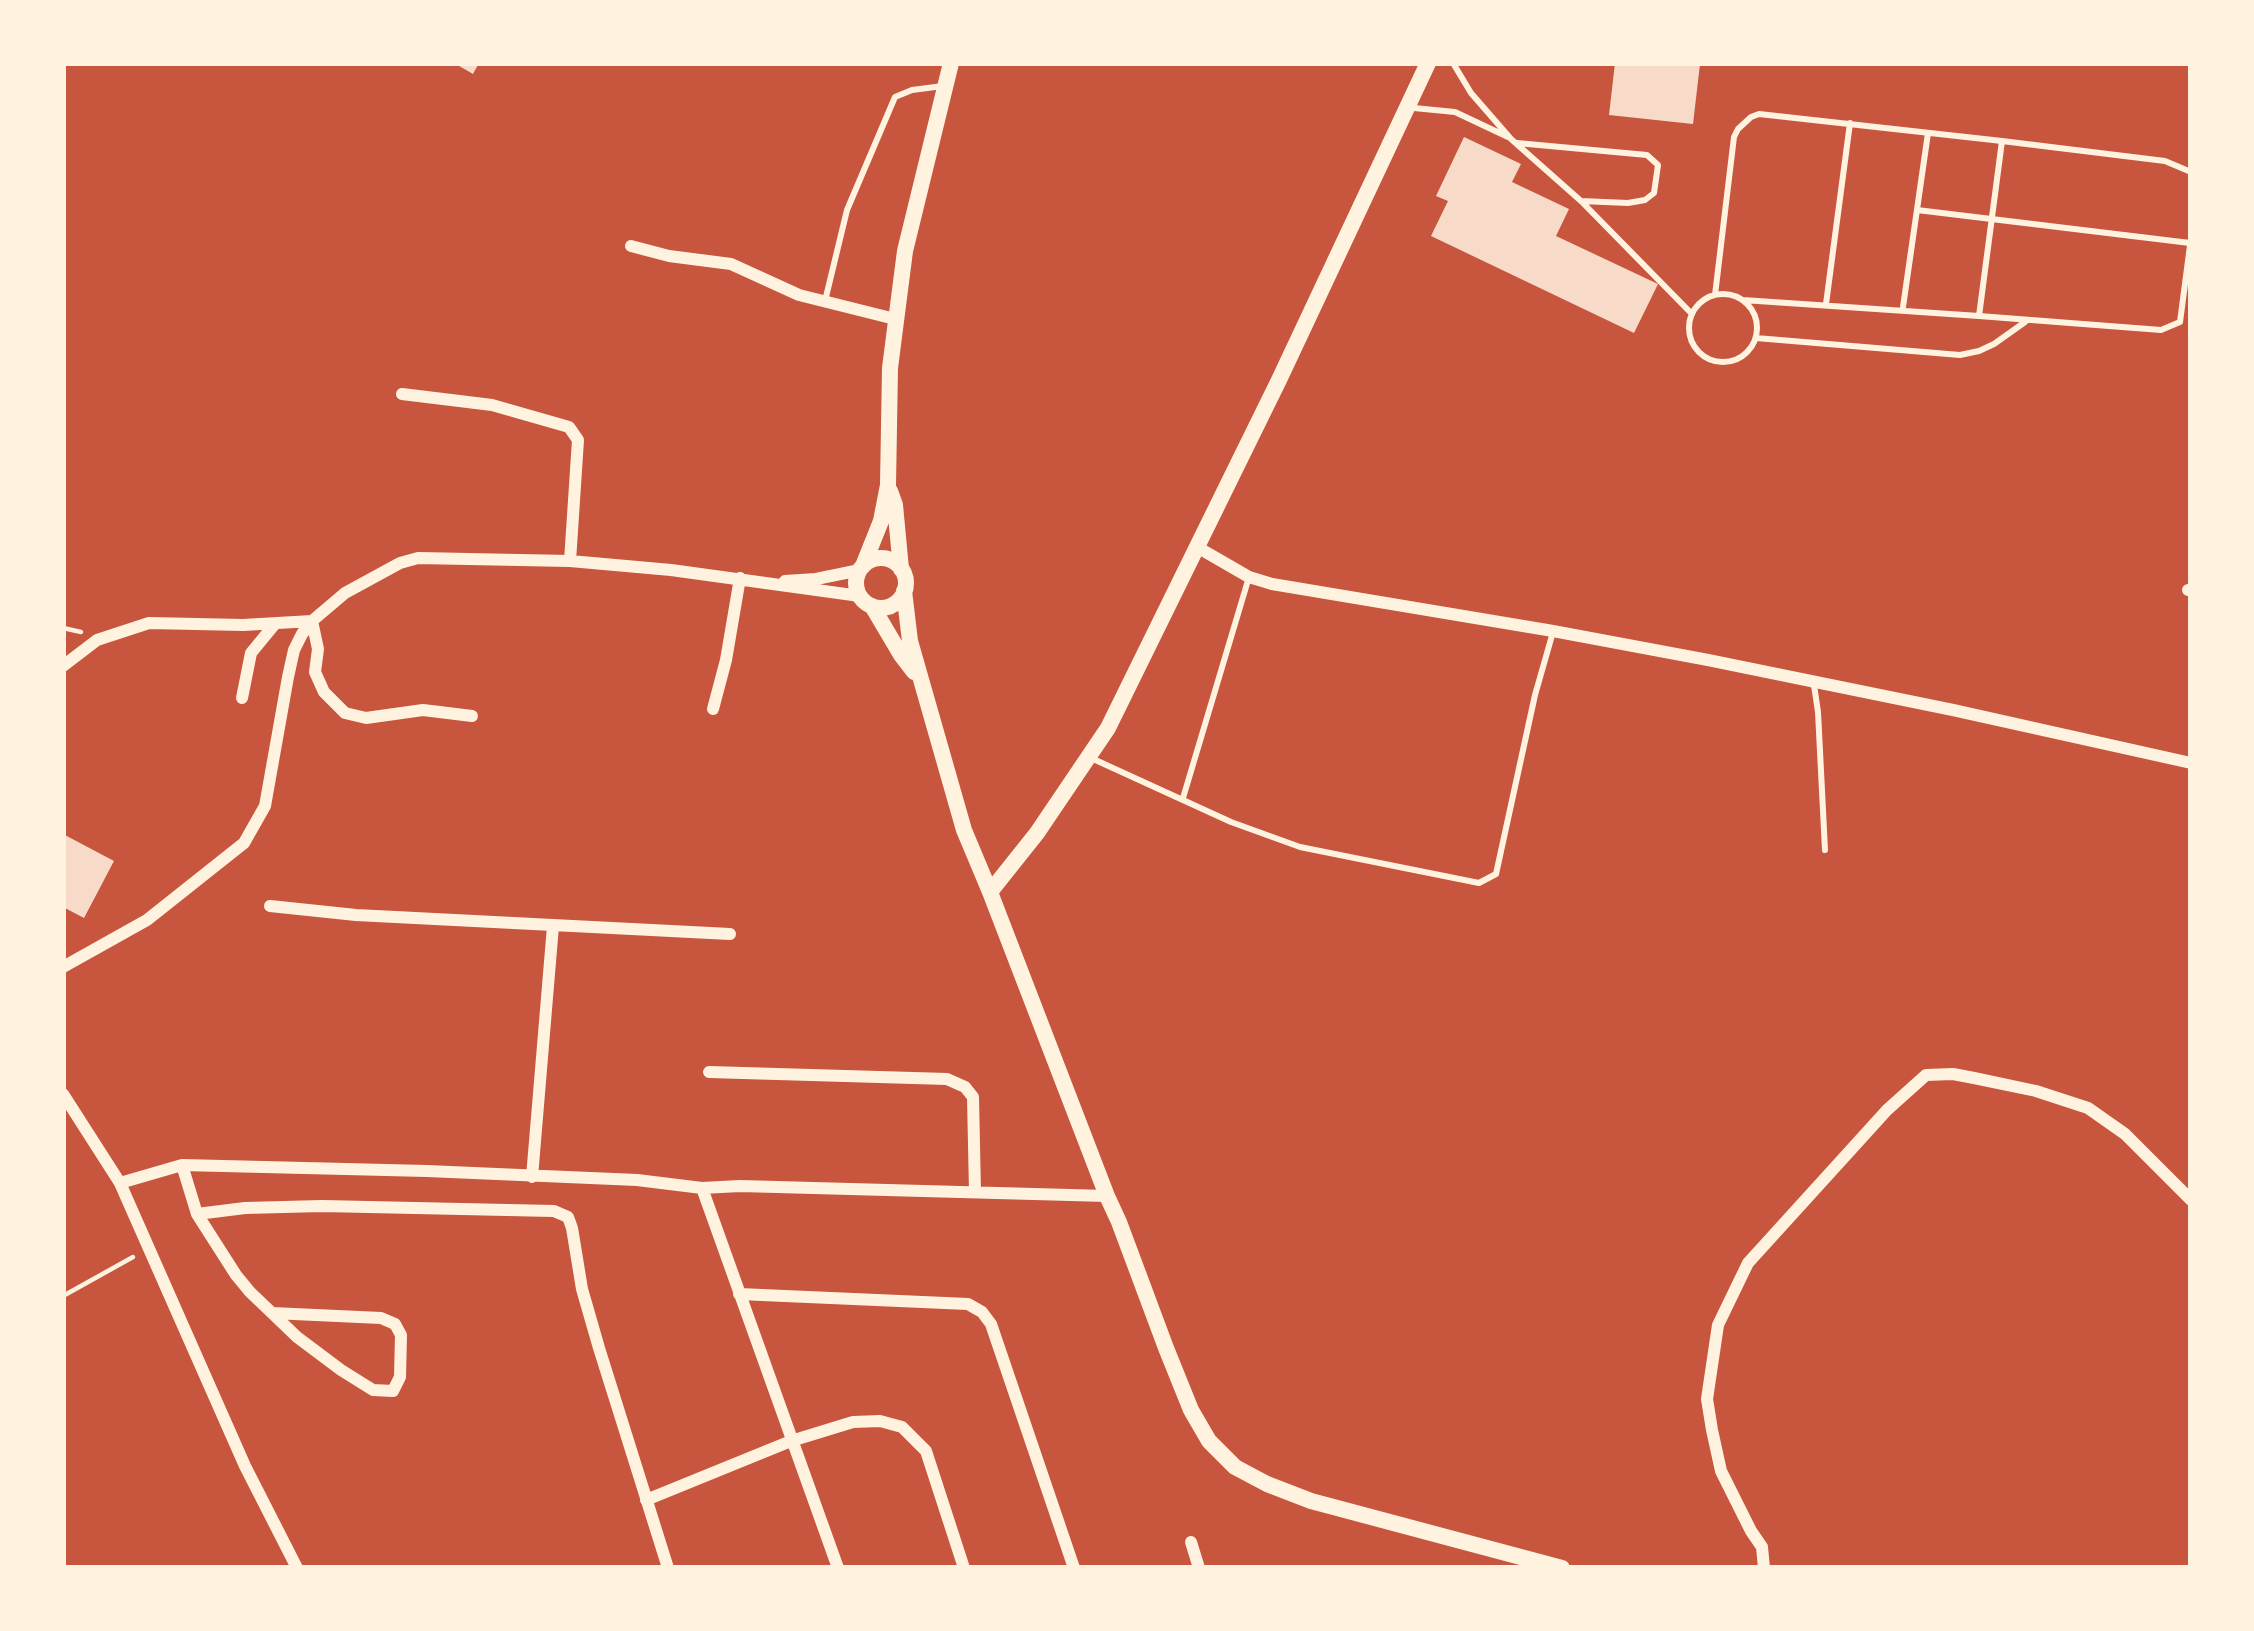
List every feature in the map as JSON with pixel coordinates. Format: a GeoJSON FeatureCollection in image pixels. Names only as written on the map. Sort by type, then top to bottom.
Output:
{"type":"FeatureCollection","features":[{"type":"Feature","properties":{"kind":"street"},"geometry":{"type":"LineString","coordinates":[[919,677],[856,583],[881,521],[888,484],[890,368],[905,251],[951,63]]}},
{"type":"Feature","properties":{"kind":"street"},"geometry":{"type":"LineString","coordinates":[[990,892],[1037,833],[1108,728],[1428,63]]}},
{"type":"Feature","properties":{"kind":"street"},"geometry":{"type":"LineString","coordinates":[[631,246],[731,264],[799,295],[895,319]]}},
{"type":"Feature","properties":{"kind":"street"},"geometry":{"type":"LineString","coordinates":[[402,394],[492,405],[569,427],[578,440],[570,561]]}},
{"type":"Feature","properties":{"kind":"street"},"geometry":{"type":"LineString","coordinates":[[888,484],[895,505],[901,569]]}},
{"type":"Feature","properties":{"kind":"street"},"geometry":{"type":"LineString","coordinates":[[1197,547],[1249,577],[1272,584],[1813,681],[2191,763]]}},
{"type":"Feature","properties":{"kind":"street"},"geometry":{"type":"LineString","coordinates":[[63,968],[147,920],[244,843],[265,806],[295,650],[312,621],[376,574],[418,558],[570,561],[772,582],[888,606],[904,591]]}},
{"type":"Feature","properties":{"kind":"street"},"geometry":{"type":"LineString","coordinates":[[772,582],[816,579],[883,558],[901,569],[910,641],[964,830],[1191,1410],[1209,1441],[1234,1467],[1311,1501],[1562,1568]]}},
{"type":"Feature","properties":{"kind":"street"},"geometry":{"type":"LineString","coordinates":[[713,709],[740,578]]}},
{"type":"Feature","properties":{"kind":"street"},"geometry":{"type":"LineString","coordinates":[[63,667],[98,640],[149,622],[274,625],[312,621]]}},
{"type":"Feature","properties":{"kind":"street"},"geometry":{"type":"LineString","coordinates":[[312,621],[318,649],[315,672],[324,692],[345,713],[366,718],[424,710],[472,716]]}},
{"type":"Feature","properties":{"kind":"street"},"geometry":{"type":"LineString","coordinates":[[242,698],[251,653],[274,625]]}},
{"type":"Feature","properties":{"kind":"street"},"geometry":{"type":"LineString","coordinates":[[270,906],[356,915],[730,934]]}},
{"type":"Feature","properties":{"kind":"street"},"geometry":{"type":"LineString","coordinates":[[532,1177],[553,926]]}},
{"type":"Feature","properties":{"kind":"street"},"geometry":{"type":"LineString","coordinates":[[709,1072],[947,1079],[965,1087],[974,1097],[975,1192]]}},
{"type":"Feature","properties":{"kind":"street"},"geometry":{"type":"LineString","coordinates":[[1764,1568],[1762,1547],[1721,1471],[1712,1430],[1707,1399],[1718,1325],[1748,1263],[1887,1110],[1926,1075],[1953,1074],[2036,1090],[2088,1108],[2125,1134],[2191,1200]]}},
{"type":"Feature","properties":{"kind":"street"},"geometry":{"type":"LineString","coordinates":[[63,1094],[120,1183],[245,1466],[297,1568]]}},
{"type":"Feature","properties":{"kind":"street"},"geometry":{"type":"LineString","coordinates":[[120,1183],[182,1165],[637,1180],[702,1188],[1107,1196]]}},
{"type":"Feature","properties":{"kind":"street"},"geometry":{"type":"LineString","coordinates":[[182,1165],[197,1214],[236,1275],[272,1313],[297,1337],[341,1370],[373,1390],[393,1391],[400,1377],[400,1335],[395,1324],[381,1318],[272,1313]]}},
{"type":"Feature","properties":{"kind":"street"},"geometry":{"type":"LineString","coordinates":[[702,1188],[838,1568]]}},
{"type":"Feature","properties":{"kind":"street"},"geometry":{"type":"LineString","coordinates":[[197,1214],[322,1206],[554,1210],[568,1217],[582,1289],[668,1568]]}},
{"type":"Feature","properties":{"kind":"street"},"geometry":{"type":"LineString","coordinates":[[739,1294],[968,1304],[982,1312],[991,1324],[1074,1568]]}},
{"type":"Feature","properties":{"kind":"street"},"geometry":{"type":"LineString","coordinates":[[646,1500],[791,1441],[853,1423],[880,1421],[902,1426],[926,1451],[964,1568]]}},
{"type":"Feature","properties":{"kind":"street"},"geometry":{"type":"LineString","coordinates":[[1191,1542],[1199,1568]]}},
{"type":"Feature","properties":{"kind":"lane"},"geometry":{"type":"LineString","coordinates":[[1453,63],[1471,93],[1514,141],[1581,201],[1692,314]]}},
{"type":"Feature","properties":{"kind":"lane"},"geometry":{"type":"LineString","coordinates":[[825,302],[847,210],[896,97],[913,89],[945,86]]}},
{"type":"Feature","properties":{"kind":"lane"},"geometry":{"type":"LineString","coordinates":[[1408,107],[1455,112],[1514,141],[1647,155],[1658,165],[1654,193],[1645,200],[1581,201]]}},
{"type":"Feature","properties":{"kind":"lane"},"geometry":{"type":"LineString","coordinates":[[1714,295],[1734,137],[1760,114],[2165,161],[2191,172]]}},
{"type":"Feature","properties":{"kind":"lane"},"geometry":{"type":"LineString","coordinates":[[1826,304],[1850,123]]}},
{"type":"Feature","properties":{"kind":"lane"},"geometry":{"type":"LineString","coordinates":[[1903,309],[1928,133]]}},
{"type":"Feature","properties":{"kind":"lane"},"geometry":{"type":"LineString","coordinates":[[1978,316],[2002,141]]}},
{"type":"Feature","properties":{"kind":"lane"},"geometry":{"type":"LineString","coordinates":[[1743,300],[1757,324],[1749,350],[1725,362],[1699,353],[1688,328],[1701,302],[1714,295],[2161,330],[2180,322],[2191,241],[1917,210]]}},
{"type":"Feature","properties":{"kind":"lane"},"geometry":{"type":"LineString","coordinates":[[1756,338],[1960,355],[1994,344],[2028,320]]}},
{"type":"Feature","properties":{"kind":"lane"},"geometry":{"type":"LineString","coordinates":[[1183,798],[1249,577]]}},
{"type":"Feature","properties":{"kind":"lane"},"geometry":{"type":"LineString","coordinates":[[1088,757],[1231,822],[1300,847],[1479,883],[1496,874],[1553,631]]}},
{"type":"Feature","properties":{"kind":"lane"},"geometry":{"type":"LineString","coordinates":[[1813,681],[1825,850]]}},
{"type":"Feature","properties":{"kind":"path"},"geometry":{"type":"LineString","coordinates":[[63,1296],[149,1248]]}},
{"type":"Feature","properties":{"kind":"building"},"geometry":{"type":"Polygon","coordinates":[[[454,63],[479,63],[473,74],[454,63]]]}},
{"type":"Feature","properties":{"kind":"building"},"geometry":{"type":"Polygon","coordinates":[[[1615,63],[1700,64],[1693,124],[1609,115],[1615,63]]]}},
{"type":"Feature","properties":{"kind":"building"},"geometry":{"type":"Polygon","coordinates":[[[1464,137],[1521,164],[1512,182],[1569,209],[1556,236],[1658,284],[1634,333],[1431,236],[1448,201],[1436,196],[1464,137]]]}},
{"type":"Feature","properties":{"kind":"building"},"geometry":{"type":"Polygon","coordinates":[[[63,834],[114,861],[84,918],[63,907],[63,834]]]}}]}
